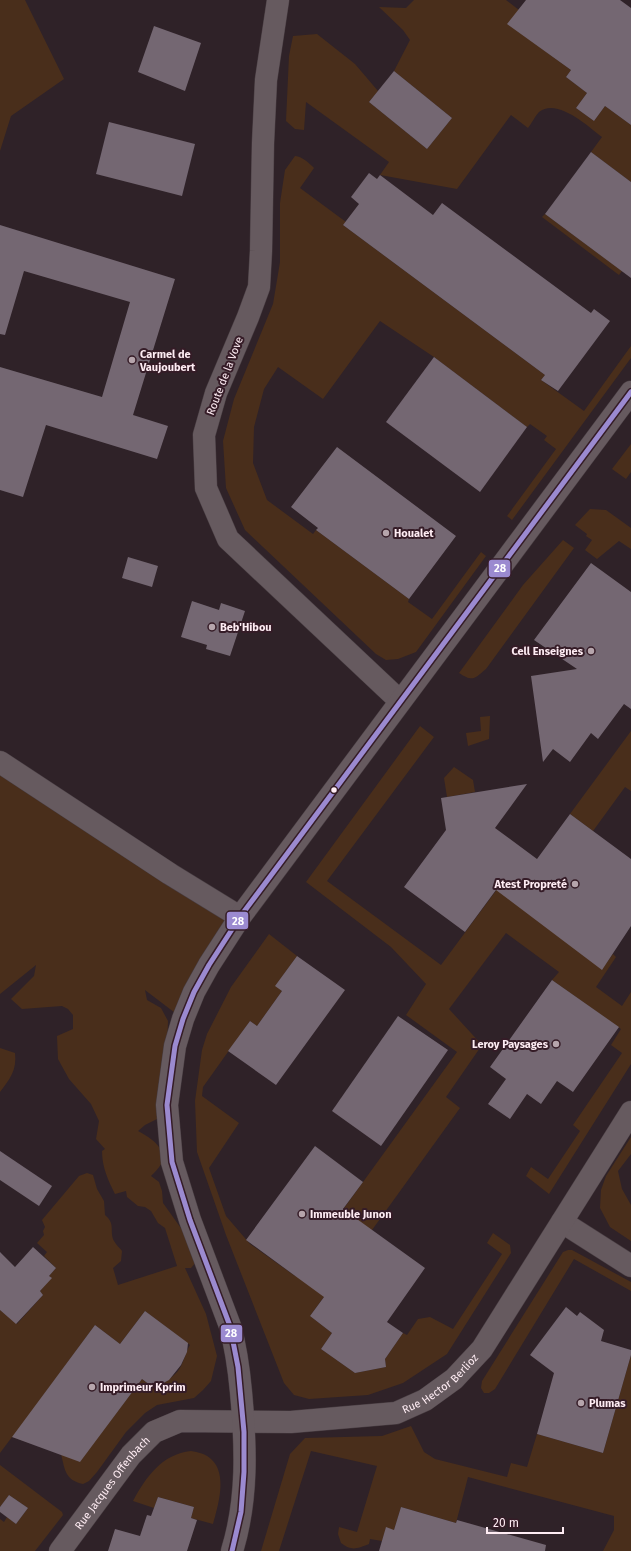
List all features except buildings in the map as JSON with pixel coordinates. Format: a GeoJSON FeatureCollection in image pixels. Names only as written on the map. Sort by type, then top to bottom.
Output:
{"type":"FeatureCollection","features":[{"type":"Feature","properties":{"kind":"street","name":"Route de la Vove"},"geometry":{"type":"LineString","coordinates":[[278,0],[266,80],[262,143],[261,251],[259,287],[216,393],[204,435],[206,488],[228,539],[400,701]]}},
{"type":"Feature","properties":{"kind":"street"},"geometry":{"type":"LineString","coordinates":[[232,1551],[243,1499],[245,1422],[236,1345],[190,1220],[172,1162],[167,1105],[175,1046],[183,1020],[194,992],[209,965],[240,917],[631,392]]}},
{"type":"Feature","properties":{"kind":"street"},"geometry":{"type":"LineString","coordinates":[[0,762],[170,874],[240,917]]}},
{"type":"Feature","properties":{"kind":"street","name":"Rue Hector Berlioz"},"geometry":{"type":"LineString","coordinates":[[245,1422],[291,1422],[396,1413],[425,1400],[454,1379],[482,1349],[631,1112]]}},
{"type":"Feature","properties":{"kind":"street"},"geometry":{"type":"LineString","coordinates":[[562,1222],[631,1266]]}},
{"type":"Feature","properties":{"kind":"street","name":"Rue Jacques Offenbach"},"geometry":{"type":"LineString","coordinates":[[60,1551],[131,1455],[154,1432],[180,1421],[245,1422]]}},
{"type":"Feature","properties":{"kind":"shaded area"},"geometry":{"type":"Polygon","coordinates":[[[0,0],[25,0],[64,79],[11,116],[0,151],[0,0]]]}},
{"type":"Feature","properties":{"kind":"shaded area"},"geometry":{"type":"Polygon","coordinates":[[[414,0],[506,0],[519,10],[508,24],[571,70],[566,77],[587,93],[576,108],[594,121],[605,106],[631,125],[631,182],[591,152],[602,137],[572,115],[555,108],[546,108],[539,112],[528,128],[511,115],[457,189],[380,175],[389,162],[306,102],[304,130],[295,129],[286,121],[289,56],[293,36],[317,34],[355,64],[378,91],[369,102],[427,149],[452,118],[394,71],[410,40],[403,30],[379,7],[406,8],[414,0]]]}},
{"type":"Feature","properties":{"kind":"shaded area"},"geometry":{"type":"Polygon","coordinates":[[[295,156],[308,162],[314,168],[300,188],[346,222],[343,225],[545,375],[541,380],[584,411],[631,346],[631,358],[512,520],[507,516],[556,449],[544,440],[547,436],[530,424],[527,427],[434,357],[380,321],[323,399],[278,367],[264,389],[254,427],[253,463],[267,500],[313,534],[316,530],[409,599],[408,602],[432,619],[481,552],[486,556],[416,652],[398,659],[386,660],[376,654],[245,530],[226,488],[223,441],[234,399],[273,304],[280,262],[280,203],[285,170],[295,156]]]}},
{"type":"Feature","properties":{"kind":"shaded area"},"geometry":{"type":"Polygon","coordinates":[[[545,214],[622,271],[619,275],[542,217],[545,214]]]}},
{"type":"Feature","properties":{"kind":"shaded area"},"geometry":{"type":"Polygon","coordinates":[[[631,444],[631,472],[626,479],[612,469],[631,444]]]}},
{"type":"Feature","properties":{"kind":"shaded area"},"geometry":{"type":"Polygon","coordinates":[[[590,509],[606,510],[631,528],[631,549],[619,541],[597,559],[585,550],[592,540],[575,525],[590,509]]]}},
{"type":"Feature","properties":{"kind":"shaded area"},"geometry":{"type":"Polygon","coordinates":[[[563,540],[574,548],[486,669],[473,678],[467,678],[459,673],[523,585],[563,540]]]}},
{"type":"Feature","properties":{"kind":"shaded area"},"geometry":{"type":"Polygon","coordinates":[[[490,716],[489,739],[468,746],[466,733],[481,731],[480,717],[490,716]]]}},
{"type":"Feature","properties":{"kind":"shaded area"},"geometry":{"type":"Polygon","coordinates":[[[420,726],[434,737],[327,881],[441,965],[518,861],[602,969],[613,954],[616,957],[596,987],[622,1006],[631,992],[631,1064],[549,1194],[526,1176],[531,1167],[548,1179],[580,1131],[573,1125],[622,1053],[611,1045],[621,1029],[552,980],[559,972],[506,933],[449,1009],[482,1045],[446,1097],[460,1108],[310,1316],[332,1333],[321,1349],[355,1373],[386,1367],[385,1359],[403,1333],[407,1335],[418,1319],[430,1317],[453,1329],[502,1254],[487,1243],[493,1233],[510,1245],[511,1253],[447,1354],[403,1383],[368,1395],[309,1399],[294,1395],[284,1383],[226,1235],[197,1152],[195,1101],[202,1050],[207,1034],[231,987],[269,934],[297,956],[276,985],[282,991],[257,1026],[250,1021],[203,1087],[202,1096],[239,1123],[209,1168],[226,1216],[250,1244],[295,1276],[457,1052],[406,1015],[426,984],[391,947],[306,882],[420,726]]]}},
{"type":"Feature","properties":{"kind":"shaded area"},"geometry":{"type":"Polygon","coordinates":[[[631,731],[631,791],[625,787],[593,831],[570,814],[631,731]]]}},
{"type":"Feature","properties":{"kind":"shaded area"},"geometry":{"type":"Polygon","coordinates":[[[0,762],[170,874],[240,917],[202,979],[183,1019],[145,990],[147,1000],[161,1008],[168,1021],[167,1047],[173,1060],[176,1074],[174,1085],[163,1104],[163,1113],[159,1118],[145,1125],[138,1131],[147,1136],[160,1148],[162,1153],[161,1164],[151,1176],[159,1182],[162,1191],[163,1203],[195,1248],[196,1262],[191,1268],[185,1268],[206,1314],[217,1356],[211,1381],[194,1398],[157,1405],[145,1413],[126,1432],[97,1472],[89,1481],[83,1484],[69,1477],[61,1454],[80,1461],[142,1379],[156,1390],[178,1371],[190,1345],[145,1311],[120,1344],[95,1325],[13,1437],[44,1448],[12,1437],[0,1453],[0,1310],[17,1324],[43,1295],[40,1291],[51,1278],[49,1276],[56,1268],[44,1256],[47,1252],[37,1243],[44,1235],[43,1231],[45,1227],[42,1220],[79,1176],[87,1173],[93,1175],[97,1189],[104,1201],[105,1215],[110,1221],[114,1241],[122,1251],[121,1261],[113,1268],[118,1285],[177,1266],[165,1228],[158,1223],[151,1211],[145,1207],[138,1206],[127,1197],[126,1191],[115,1194],[104,1168],[102,1151],[105,1149],[96,1139],[99,1121],[91,1104],[69,1079],[58,1059],[57,1036],[73,1029],[73,1015],[68,1009],[62,1006],[22,1009],[11,999],[34,976],[36,965],[0,994],[0,762]]]}},
{"type":"Feature","properties":{"kind":"shaded area"},"geometry":{"type":"Polygon","coordinates":[[[454,767],[473,780],[475,792],[447,797],[444,778],[454,767]]]}},
{"type":"Feature","properties":{"kind":"shaded area"},"geometry":{"type":"Polygon","coordinates":[[[0,1048],[15,1053],[15,1064],[12,1074],[0,1092],[0,1048]]]}},
{"type":"Feature","properties":{"kind":"shaded area"},"geometry":{"type":"Polygon","coordinates":[[[631,1137],[631,1154],[618,1171],[622,1189],[631,1205],[631,1241],[610,1227],[600,1208],[601,1190],[606,1176],[631,1137]]]}},
{"type":"Feature","properties":{"kind":"shaded area"},"geometry":{"type":"Polygon","coordinates":[[[572,1250],[631,1282],[631,1291],[574,1259],[495,1389],[489,1393],[484,1393],[481,1388],[482,1381],[563,1252],[572,1250]]]}},
{"type":"Feature","properties":{"kind":"shaded area"},"geometry":{"type":"Polygon","coordinates":[[[631,1355],[631,1551],[603,1551],[614,1530],[614,1516],[468,1477],[456,1523],[401,1507],[394,1530],[386,1528],[382,1541],[370,1539],[369,1544],[365,1546],[351,1548],[341,1543],[338,1534],[339,1527],[357,1532],[377,1466],[311,1451],[279,1551],[261,1551],[290,1454],[305,1438],[382,1436],[411,1426],[424,1452],[435,1459],[507,1477],[511,1463],[527,1467],[537,1434],[603,1453],[631,1355]]]}},
{"type":"Feature","properties":{"kind":"shaded area"},"geometry":{"type":"Polygon","coordinates":[[[191,1451],[209,1457],[216,1465],[219,1473],[219,1499],[213,1524],[191,1518],[194,1507],[158,1497],[154,1508],[133,1501],[143,1483],[156,1468],[172,1457],[191,1451]]]}},
{"type":"Feature","properties":{"kind":"shaded area"},"geometry":{"type":"Polygon","coordinates":[[[0,1465],[62,1512],[63,1515],[35,1551],[0,1551],[0,1519],[4,1522],[7,1517],[16,1524],[28,1508],[9,1495],[0,1507],[0,1465]]]}},
{"type":"Feature","properties":{"kind":"transit line","name":"28"},"geometry":{"type":"LineString","coordinates":[[232,1551],[241,1512],[244,1472],[244,1432],[238,1367],[230,1326],[190,1220],[172,1162],[167,1105],[175,1046],[183,1019],[194,992],[209,965],[240,917],[631,392]]}},
{"type":"Feature","properties":{"kind":"place","name":"Carmel de Vaujoubert"},"geometry":{"type":"Point","coordinates":[132,360]}},
{"type":"Feature","properties":{"kind":"place","name":"Houalet"},"geometry":{"type":"Point","coordinates":[386,533]}},
{"type":"Feature","properties":{"kind":"place","name":"Beb'Hibou"},"geometry":{"type":"Point","coordinates":[212,627]}},
{"type":"Feature","properties":{"kind":"place","name":"Cell Enseignes"},"geometry":{"type":"Point","coordinates":[591,651]}},
{"type":"Feature","properties":{"kind":"place","name":"Atest Propreté"},"geometry":{"type":"Point","coordinates":[575,884]}},
{"type":"Feature","properties":{"kind":"place","name":"Leroy Paysages"},"geometry":{"type":"Point","coordinates":[556,1044]}},
{"type":"Feature","properties":{"kind":"place","name":"Immeuble Junon"},"geometry":{"type":"Point","coordinates":[302,1214]}},
{"type":"Feature","properties":{"kind":"place","name":"Imprimeur Kprim"},"geometry":{"type":"Point","coordinates":[92,1387]}},
{"type":"Feature","properties":{"kind":"place","name":"Plumas"},"geometry":{"type":"Point","coordinates":[581,1403]}}]}
